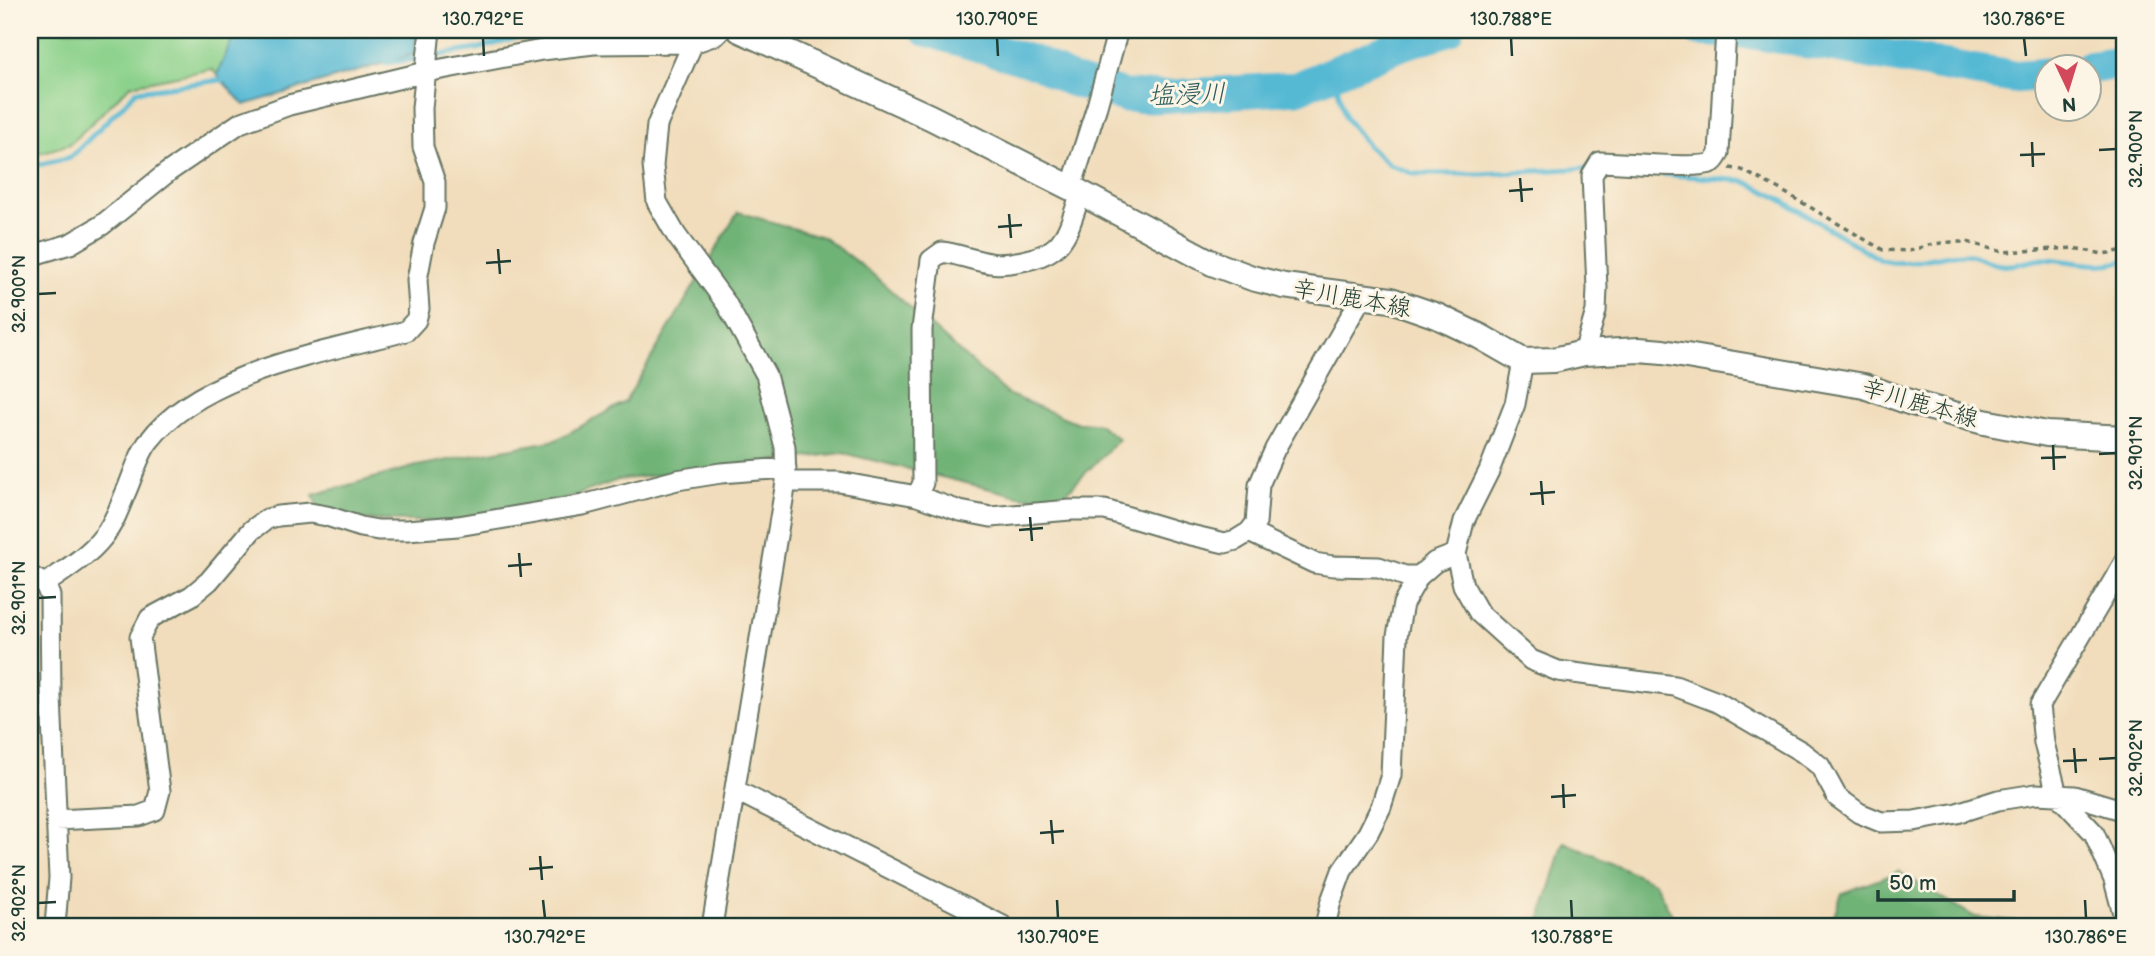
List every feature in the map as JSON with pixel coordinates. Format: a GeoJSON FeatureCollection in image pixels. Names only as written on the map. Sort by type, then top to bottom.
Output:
{"type":"FeatureCollection","features":[{"type":"Feature","properties":{"kind":"main road","name":"辛川鹿本線"},"geometry":{"type":"LineString","coordinates":[[740,30],[930,117],[1076,190],[1212,263],[1252,278],[1361,298],[1391,300],[1437,316],[1523,361],[1554,360],[1584,353],[1639,350],[1663,352],[1864,386],[1912,403],[2034,432],[2125,438]]}},
{"type":"Feature","properties":{"kind":"street"},"geometry":{"type":"LineString","coordinates":[[55,926],[59,878],[51,697],[50,596],[37,580],[74,563],[104,537],[147,444],[164,423],[197,400],[239,377],[406,331],[416,320],[419,309],[418,280],[424,243],[435,208],[435,182],[423,147],[422,108],[430,30]]}},
{"type":"Feature","properties":{"kind":"street"},"geometry":{"type":"LineString","coordinates":[[30,256],[71,244],[102,225],[168,172],[240,123],[300,102],[426,72],[542,50],[594,44],[694,43],[716,35],[721,30]]}},
{"type":"Feature","properties":{"kind":"street"},"geometry":{"type":"LineString","coordinates":[[917,496],[923,483],[922,329],[931,260],[942,252],[989,263],[1010,263],[1042,257],[1056,249],[1066,232],[1118,30]]}},
{"type":"Feature","properties":{"kind":"street"},"geometry":{"type":"LineString","coordinates":[[1584,353],[1596,311],[1592,175],[1600,162],[1705,165],[1713,162],[1719,153],[1726,30]]}},
{"type":"Feature","properties":{"kind":"street"},"geometry":{"type":"LineString","coordinates":[[694,43],[657,125],[653,166],[657,202],[676,235],[726,303],[765,375],[782,434],[786,475],[712,926]]}},
{"type":"Feature","properties":{"kind":"street"},"geometry":{"type":"LineString","coordinates":[[56,820],[139,816],[155,810],[160,791],[140,637],[150,618],[191,596],[209,581],[252,530],[267,519],[310,513],[378,530],[458,526],[583,505],[677,480],[721,473],[786,475],[839,482],[917,496],[960,511],[991,517],[1070,510],[1105,510],[1186,534],[1225,543],[1236,541],[1256,523],[1259,485],[1275,449],[1361,298]]}},
{"type":"Feature","properties":{"kind":"street"},"geometry":{"type":"LineString","coordinates":[[1523,361],[1515,404],[1489,471],[1464,521],[1457,554],[1463,585],[1479,613],[1531,660],[1558,671],[1675,687],[1717,702],[1802,752],[1820,766],[1837,797],[1858,813],[1881,821],[1914,821],[1957,813],[1998,800],[2036,794],[2057,794],[2104,803],[2125,811]]}},
{"type":"Feature","properties":{"kind":"street"},"geometry":{"type":"LineString","coordinates":[[1249,532],[1314,563],[1379,567],[1405,576],[1419,576]]}},
{"type":"Feature","properties":{"kind":"street"},"geometry":{"type":"LineString","coordinates":[[1325,926],[1342,871],[1368,833],[1381,807],[1391,775],[1397,636],[1403,604],[1419,576],[1435,562],[1457,554]]}},
{"type":"Feature","properties":{"kind":"street"},"geometry":{"type":"LineString","coordinates":[[2125,561],[2040,705],[2043,743],[2057,794],[2094,833],[2114,880],[2125,921]]}},
{"type":"Feature","properties":{"kind":"street"},"geometry":{"type":"LineString","coordinates":[[735,790],[1003,926]]}},
{"type":"Feature","properties":{"kind":"path"},"geometry":{"type":"LineString","coordinates":[[1713,162],[1742,170],[1779,189],[1883,250],[1909,251],[1951,242],[1967,243],[2003,253],[2064,248],[2103,254],[2125,250]]}},
{"type":"Feature","properties":{"kind":"green space"},"geometry":{"type":"Polygon","coordinates":[[[30,30],[262,30],[231,42],[217,75],[212,69],[131,85],[70,144],[30,156],[30,30]]]}},
{"type":"Feature","properties":{"kind":"green space"},"geometry":{"type":"Polygon","coordinates":[[[738,212],[823,237],[869,271],[1007,394],[1078,423],[1097,423],[1119,439],[1064,495],[1023,497],[843,453],[618,480],[538,509],[454,522],[323,519],[313,495],[417,466],[556,440],[625,402],[738,212]]]}},
{"type":"Feature","properties":{"kind":"green space"},"geometry":{"type":"Polygon","coordinates":[[[1564,842],[1654,882],[1678,926],[1533,926],[1540,921],[1564,842]]]}},
{"type":"Feature","properties":{"kind":"green space"},"geometry":{"type":"Polygon","coordinates":[[[1899,872],[1975,917],[2060,926],[1830,926],[1842,893],[1899,872]]]}},
{"type":"Feature","properties":{"kind":"water"},"geometry":{"type":"Polygon","coordinates":[[[264,30],[416,30],[415,54],[244,105],[217,75],[231,42],[264,30]]]}},
{"type":"Feature","properties":{"kind":"waterway"},"geometry":{"type":"LineString","coordinates":[[433,56],[477,49],[544,30]]}},
{"type":"Feature","properties":{"kind":"waterway","name":"塩浸川"},"geometry":{"type":"LineString","coordinates":[[926,30],[1040,64],[1070,80],[1124,96],[1157,97],[1297,88],[1402,44],[1448,30]]}},
{"type":"Feature","properties":{"kind":"waterway","name":"塩浸川"},"geometry":{"type":"LineString","coordinates":[[1699,30],[1754,33],[2012,77],[2032,75]]}},
{"type":"Feature","properties":{"kind":"waterway"},"geometry":{"type":"LineString","coordinates":[[385,63],[423,58]]}},
{"type":"Feature","properties":{"kind":"waterway","name":"塩浸川"},"geometry":{"type":"LineString","coordinates":[[2102,66],[2125,62]]}},
{"type":"Feature","properties":{"kind":"waterway"},"geometry":{"type":"LineString","coordinates":[[1334,74],[1345,117],[1368,146],[1390,165],[1414,174],[1482,174],[1590,168]]}},
{"type":"Feature","properties":{"kind":"waterway"},"geometry":{"type":"LineString","coordinates":[[30,167],[71,157],[137,91],[229,79]]}},
{"type":"Feature","properties":{"kind":"waterway"},"geometry":{"type":"LineString","coordinates":[[1662,174],[1744,181],[1775,196],[1881,260],[1902,263],[1961,254],[2007,265],[2045,259],[2095,264],[2125,260]]}}]}
